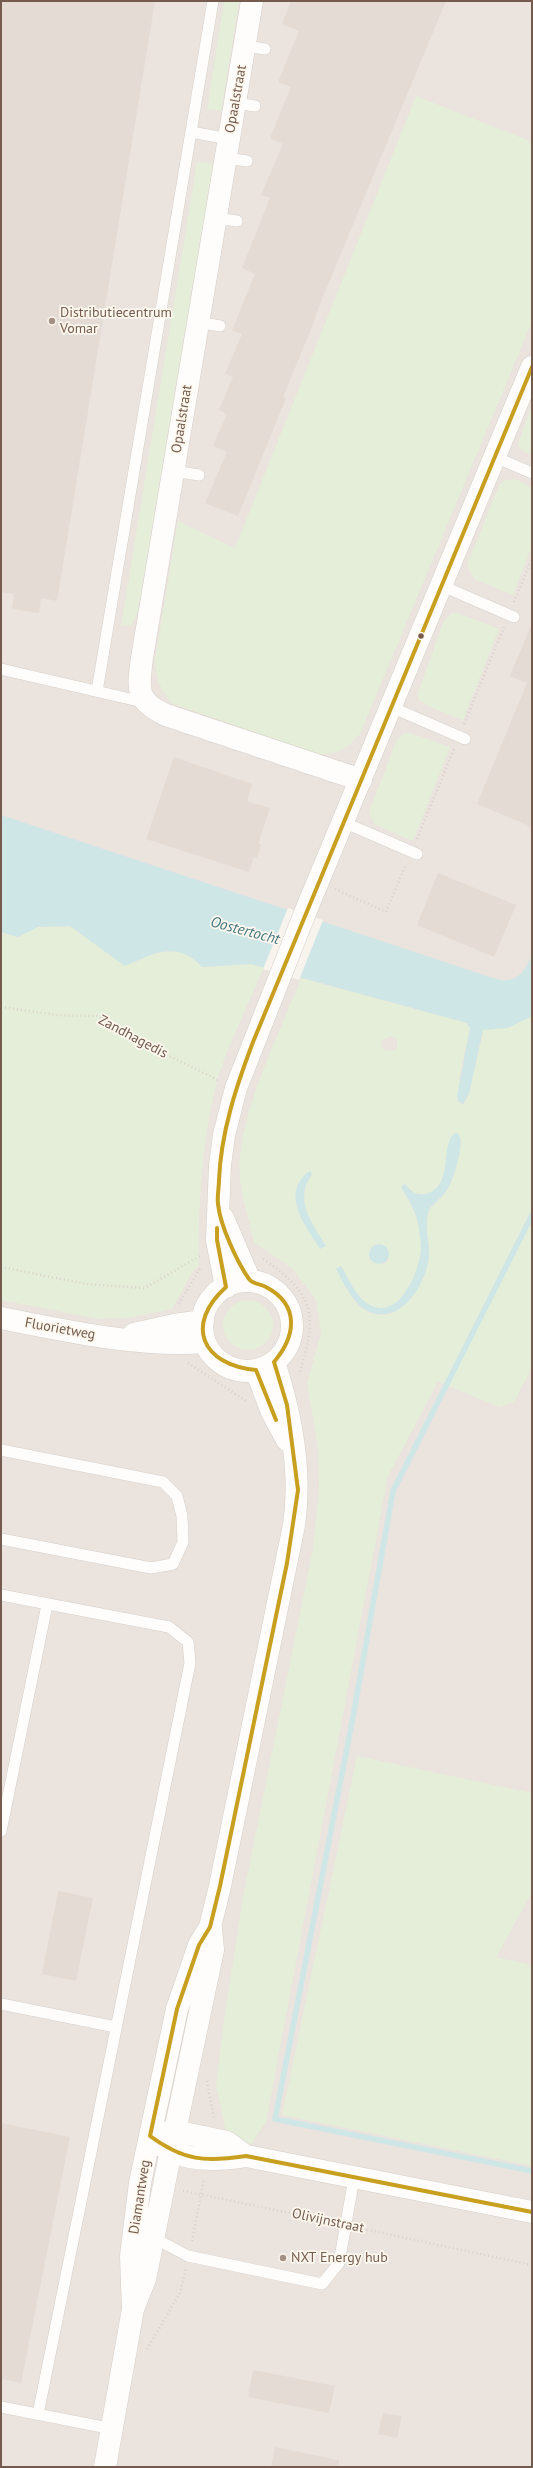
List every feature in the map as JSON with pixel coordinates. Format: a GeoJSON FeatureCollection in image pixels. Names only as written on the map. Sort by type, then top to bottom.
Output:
{"type":"FeatureCollection","features":[{"type":"Feature","properties":{"kind":"street","name":"Opaalstraat"},"geometry":{"type":"LineString","coordinates":[[143,702],[139,691],[139,679],[227,149],[245,105],[255,48],[252,1]]}},
{"type":"Feature","properties":{"kind":"street"},"geometry":{"type":"LineString","coordinates":[[226,1287],[217,1240],[218,1205],[221,1150],[236,1088],[309,903],[319,882],[440,585],[494,457],[530,377]]}},
{"type":"Feature","properties":{"kind":"street"},"geometry":{"type":"LineString","coordinates":[[143,702],[166,715],[361,780]]}},
{"type":"Feature","properties":{"kind":"street"},"geometry":{"type":"LineString","coordinates":[[218,1205],[250,1282]]}},
{"type":"Feature","properties":{"kind":"street"},"geometry":{"type":"LineString","coordinates":[[250,1282],[264,1285],[275,1291],[285,1302],[290,1314],[292,1327],[290,1341],[284,1353],[265,1366],[235,1369],[225,1365],[210,1352],[205,1342],[203,1321],[208,1304],[226,1287],[250,1282]]}},
{"type":"Feature","properties":{"kind":"street","name":"Fluorietweg"},"geometry":{"type":"LineString","coordinates":[[1,1318],[89,1335],[175,1344],[205,1342]]}},
{"type":"Feature","properties":{"kind":"street","name":"Fluorietweg"},"geometry":{"type":"LineString","coordinates":[[120,1338],[174,1324],[203,1321]]}},
{"type":"Feature","properties":{"kind":"street","name":"Diamantweg"},"geometry":{"type":"LineString","coordinates":[[105,2467],[133,2309],[145,2279],[154,2240],[163,2187],[212,1950],[210,1927],[242,1784],[294,1525],[298,1490],[293,1451],[272,1412],[265,1366]]}},
{"type":"Feature","properties":{"kind":"street","name":"Diamantweg"},"geometry":{"type":"LineString","coordinates":[[133,2309],[131,2256],[136,2214],[150,2136],[177,2009],[199,1945],[210,1927]]}},
{"type":"Feature","properties":{"kind":"street"},"geometry":{"type":"LineString","coordinates":[[150,2136],[173,2141],[227,2142],[246,2156],[532,2212]]}},
{"type":"Feature","properties":{"kind":"lane"},"geometry":{"type":"LineString","coordinates":[[97,691],[213,1]]}},
{"type":"Feature","properties":{"kind":"lane"},"geometry":{"type":"LineString","coordinates":[[191,132],[227,149],[247,161]]}},
{"type":"Feature","properties":{"kind":"lane"},"geometry":{"type":"LineString","coordinates":[[216,218],[237,221]]}},
{"type":"Feature","properties":{"kind":"lane"},"geometry":{"type":"LineString","coordinates":[[198,322],[220,326]]}},
{"type":"Feature","properties":{"kind":"lane"},"geometry":{"type":"LineString","coordinates":[[494,457],[532,472]]}},
{"type":"Feature","properties":{"kind":"lane"},"geometry":{"type":"LineString","coordinates":[[173,471],[199,475]]}},
{"type":"Feature","properties":{"kind":"lane"},"geometry":{"type":"LineString","coordinates":[[440,585],[512,616]]}},
{"type":"Feature","properties":{"kind":"lane"},"geometry":{"type":"LineString","coordinates":[[1,669],[143,702]]}},
{"type":"Feature","properties":{"kind":"lane"},"geometry":{"type":"LineString","coordinates":[[391,707],[462,738]]}},
{"type":"Feature","properties":{"kind":"lane"},"geometry":{"type":"LineString","coordinates":[[343,822],[414,853]]}},
{"type":"Feature","properties":{"kind":"lane"},"geometry":{"type":"LineString","coordinates":[[1,1450],[162,1482],[177,1496],[182,1516],[183,1542],[173,1564],[151,1568],[1,1539]]}},
{"type":"Feature","properties":{"kind":"lane"},"geometry":{"type":"LineString","coordinates":[[1,1595],[47,1605],[169,1627],[188,1642],[190,1663],[38,2414]]}},
{"type":"Feature","properties":{"kind":"lane"},"geometry":{"type":"LineString","coordinates":[[1,1831],[47,1605]]}},
{"type":"Feature","properties":{"kind":"lane"},"geometry":{"type":"LineString","coordinates":[[1,2004],[116,2027]]}},
{"type":"Feature","properties":{"kind":"lane"},"geometry":{"type":"LineString","coordinates":[[136,2214],[154,2240],[188,2256],[322,2284],[338,2263],[354,2178]]}},
{"type":"Feature","properties":{"kind":"lane"},"geometry":{"type":"LineString","coordinates":[[1,2407],[112,2429]]}},
{"type":"Feature","properties":{"kind":"path"},"geometry":{"type":"LineString","coordinates":[[319,882],[386,912],[414,853],[462,738],[512,616],[532,558]]}},
{"type":"Feature","properties":{"kind":"path","name":"Zandhagedis"},"geometry":{"type":"LineString","coordinates":[[1,1007],[57,1015],[97,1016],[167,1055],[236,1088]]}},
{"type":"Feature","properties":{"kind":"path"},"geometry":{"type":"LineString","coordinates":[[1,1267],[86,1284],[145,1288],[205,1253]]}},
{"type":"Feature","properties":{"kind":"path"},"geometry":{"type":"LineString","coordinates":[[260,1258],[285,1274],[306,1300],[311,1329],[297,1382]]}},
{"type":"Feature","properties":{"kind":"path"},"geometry":{"type":"LineString","coordinates":[[177,1308],[206,1260]]}},
{"type":"Feature","properties":{"kind":"path"},"geometry":{"type":"LineString","coordinates":[[182,1359],[249,1404]]}},
{"type":"Feature","properties":{"kind":"path","name":"Olivijnstraat"},"geometry":{"type":"LineString","coordinates":[[163,2187],[346,2224],[532,2265]]}},
{"type":"Feature","properties":{"kind":"shaded area"},"geometry":{"type":"Polygon","coordinates":[[[1,1],[532,1],[532,2467],[1,2467],[1,1]]]}},
{"type":"Feature","properties":{"kind":"green space"},"geometry":{"type":"Polygon","coordinates":[[[224,1],[239,1],[221,111],[207,109],[224,1]]]}},
{"type":"Feature","properties":{"kind":"green space"},"geometry":{"type":"Polygon","coordinates":[[[416,96],[532,142],[532,322],[360,734],[343,749],[333,753],[320,754],[173,704],[162,689],[156,673],[155,660],[178,521],[235,548],[416,96]]]}},
{"type":"Feature","properties":{"kind":"green space"},"geometry":{"type":"Polygon","coordinates":[[[197,161],[213,164],[138,612],[131,625],[121,626],[197,161]]]}},
{"type":"Feature","properties":{"kind":"green space"},"geometry":{"type":"Polygon","coordinates":[[[532,404],[532,455],[521,450],[518,444],[532,404]]]}},
{"type":"Feature","properties":{"kind":"green space"},"geometry":{"type":"Polygon","coordinates":[[[515,479],[532,487],[532,546],[513,595],[474,579],[467,565],[499,485],[505,480],[515,479]]]}},
{"type":"Feature","properties":{"kind":"green space"},"geometry":{"type":"Polygon","coordinates":[[[451,613],[458,613],[499,629],[463,720],[428,706],[418,699],[418,693],[443,622],[451,613]]]}},
{"type":"Feature","properties":{"kind":"green space"},"geometry":{"type":"Polygon","coordinates":[[[404,733],[411,733],[450,747],[413,841],[374,824],[369,812],[397,739],[404,733]]]}},
{"type":"Feature","properties":{"kind":"green space"},"geometry":{"type":"Polygon","coordinates":[[[70,926],[125,966],[155,953],[174,951],[193,959],[202,967],[251,964],[264,967],[229,1048],[217,1081],[209,1118],[203,1160],[199,1223],[199,1265],[192,1272],[172,1309],[128,1318],[98,1319],[1,1300],[1,932],[18,937],[38,927],[70,926]]]}},
{"type":"Feature","properties":{"kind":"green space"},"geometry":{"type":"Polygon","coordinates":[[[301,978],[467,1023],[470,1028],[459,1079],[460,1104],[463,1104],[469,1094],[483,1030],[508,1028],[532,1016],[532,1367],[514,1402],[500,1407],[438,1382],[388,1476],[266,2122],[251,2144],[227,2137],[216,2085],[225,2013],[243,1897],[313,1548],[319,1490],[318,1447],[307,1383],[321,1333],[316,1300],[293,1269],[254,1242],[244,1200],[239,1168],[243,1136],[248,1114],[264,1067],[301,978]],[[392,1036],[383,1039],[381,1043],[383,1049],[389,1051],[397,1048],[397,1040],[392,1036]],[[453,1135],[446,1169],[439,1184],[434,1190],[426,1194],[417,1194],[405,1184],[402,1187],[418,1221],[421,1253],[410,1285],[397,1302],[389,1307],[380,1308],[370,1305],[357,1293],[341,1266],[336,1269],[351,1296],[363,1309],[375,1314],[386,1315],[396,1311],[405,1304],[420,1283],[425,1272],[429,1256],[427,1220],[429,1210],[445,1193],[453,1178],[457,1165],[461,1138],[453,1135]],[[312,1172],[295,1199],[300,1216],[320,1249],[325,1246],[307,1212],[304,1197],[305,1189],[312,1172]],[[374,1245],[382,1265],[388,1261],[383,1245],[374,1245]]]}},
{"type":"Feature","properties":{"kind":"green space"},"geometry":{"type":"Polygon","coordinates":[[[253,1300],[258,1301],[266,1307],[272,1315],[272,1335],[266,1343],[258,1349],[243,1350],[238,1349],[230,1343],[224,1335],[223,1320],[224,1315],[230,1307],[238,1301],[253,1300]]]}},
{"type":"Feature","properties":{"kind":"green space"},"geometry":{"type":"Polygon","coordinates":[[[357,1756],[532,1793],[532,1893],[496,1957],[532,1965],[532,2166],[282,2115],[357,1756]]]}},
{"type":"Feature","properties":{"kind":"water","name":"Oostertocht"},"geometry":{"type":"Polygon","coordinates":[[[1,815],[496,979],[509,980],[518,976],[526,967],[532,956],[532,1016],[508,1028],[483,1030],[469,1094],[463,1104],[458,1101],[457,1096],[470,1028],[467,1023],[251,964],[202,967],[193,959],[174,951],[155,953],[125,966],[70,926],[38,927],[18,937],[1,932],[1,815]]]}},
{"type":"Feature","properties":{"kind":"water"},"geometry":{"type":"Polygon","coordinates":[[[455,1133],[458,1133],[460,1138],[460,1153],[458,1162],[447,1190],[430,1208],[428,1213],[427,1225],[429,1253],[426,1271],[422,1281],[410,1299],[395,1311],[386,1314],[376,1314],[368,1311],[361,1307],[355,1300],[336,1269],[341,1266],[357,1293],[370,1305],[380,1308],[389,1307],[397,1302],[404,1294],[410,1285],[418,1265],[421,1247],[417,1218],[401,1187],[405,1184],[417,1194],[426,1194],[435,1190],[441,1183],[444,1174],[448,1146],[450,1139],[455,1133]]]}},
{"type":"Feature","properties":{"kind":"water"},"geometry":{"type":"Polygon","coordinates":[[[310,1171],[312,1174],[304,1193],[304,1202],[310,1220],[326,1246],[320,1249],[305,1226],[297,1209],[296,1191],[299,1182],[305,1174],[310,1171]]]}},
{"type":"Feature","properties":{"kind":"water"},"geometry":{"type":"Polygon","coordinates":[[[379,1244],[386,1247],[389,1254],[386,1261],[379,1264],[372,1261],[369,1254],[372,1247],[379,1244]]]}},
{"type":"Feature","properties":{"kind":"pier"},"geometry":{"type":"Polygon","coordinates":[[[288,908],[323,920],[299,980],[263,969],[288,908]]]}},
{"type":"Feature","properties":{"kind":"building","name":"Distributiecentrum Vomar"},"geometry":{"type":"Polygon","coordinates":[[[1,1],[155,1],[57,601],[41,598],[39,613],[12,609],[14,594],[1,592],[1,1]]]}},
{"type":"Feature","properties":{"kind":"building"},"geometry":{"type":"Polygon","coordinates":[[[291,1],[446,1],[315,316],[316,317],[283,397],[286,398],[238,516],[205,503],[227,452],[213,446],[227,414],[219,410],[233,377],[225,374],[242,334],[232,330],[255,274],[242,268],[270,198],[261,195],[283,144],[270,138],[291,87],[278,82],[299,31],[282,24],[291,1]]]}},
{"type":"Feature","properties":{"kind":"building"},"geometry":{"type":"Polygon","coordinates":[[[532,623],[532,827],[477,804],[527,683],[510,676],[532,623]]]}},
{"type":"Feature","properties":{"kind":"building"},"geometry":{"type":"Polygon","coordinates":[[[174,757],[252,784],[247,801],[270,808],[258,844],[261,845],[257,858],[254,857],[249,872],[146,839],[174,757]]]}},
{"type":"Feature","properties":{"kind":"building"},"geometry":{"type":"Polygon","coordinates":[[[438,873],[516,905],[494,957],[417,925],[438,873]]]}},
{"type":"Feature","properties":{"kind":"building"},"geometry":{"type":"Polygon","coordinates":[[[58,1891],[93,1898],[76,1981],[42,1974],[58,1891]]]}},
{"type":"Feature","properties":{"kind":"building"},"geometry":{"type":"Polygon","coordinates":[[[1,2123],[70,2137],[21,2383],[1,2379],[1,2123]]]}},
{"type":"Feature","properties":{"kind":"building"},"geometry":{"type":"Polygon","coordinates":[[[253,2370],[335,2386],[329,2413],[248,2397],[253,2370]]]}},
{"type":"Feature","properties":{"kind":"building"},"geometry":{"type":"Polygon","coordinates":[[[383,2413],[402,2416],[397,2438],[378,2434],[383,2413]]]}},
{"type":"Feature","properties":{"kind":"building"},"geometry":{"type":"Polygon","coordinates":[[[275,2447],[339,2460],[339,2467],[271,2467],[275,2447]]]}},
{"type":"Feature","properties":{"kind":"waterway"},"geometry":{"type":"LineString","coordinates":[[532,1215],[393,1491],[353,1717],[275,2119],[532,2171]]}},
{"type":"Feature","properties":{"kind":"transit line"},"geometry":{"type":"LineString","coordinates":[[532,367],[253,1042],[235,1093],[226,1127],[220,1162],[218,1198],[219,1213],[234,1253],[244,1272],[252,1282],[266,1287],[277,1294],[285,1303],[291,1322],[287,1342],[274,1362],[287,1405],[298,1490],[287,1563],[220,1886],[210,1927],[199,1945],[177,2009],[150,2136],[174,2151],[195,2158],[218,2159],[246,2156],[532,2212]]}},
{"type":"Feature","properties":{"kind":"transit line"},"geometry":{"type":"LineString","coordinates":[[217,1228],[217,1240],[226,1287],[213,1301],[205,1315],[203,1329],[205,1341],[212,1352],[223,1360],[237,1367],[256,1370],[276,1420]]}},
{"type":"Feature","properties":{"kind":"place","name":"Distributiecentrum Vomar"},"geometry":{"type":"Point","coordinates":[52,321]}},
{"type":"Feature","properties":{"kind":"place","name":"NXT Energy hub"},"geometry":{"type":"Point","coordinates":[283,2258]}}]}
